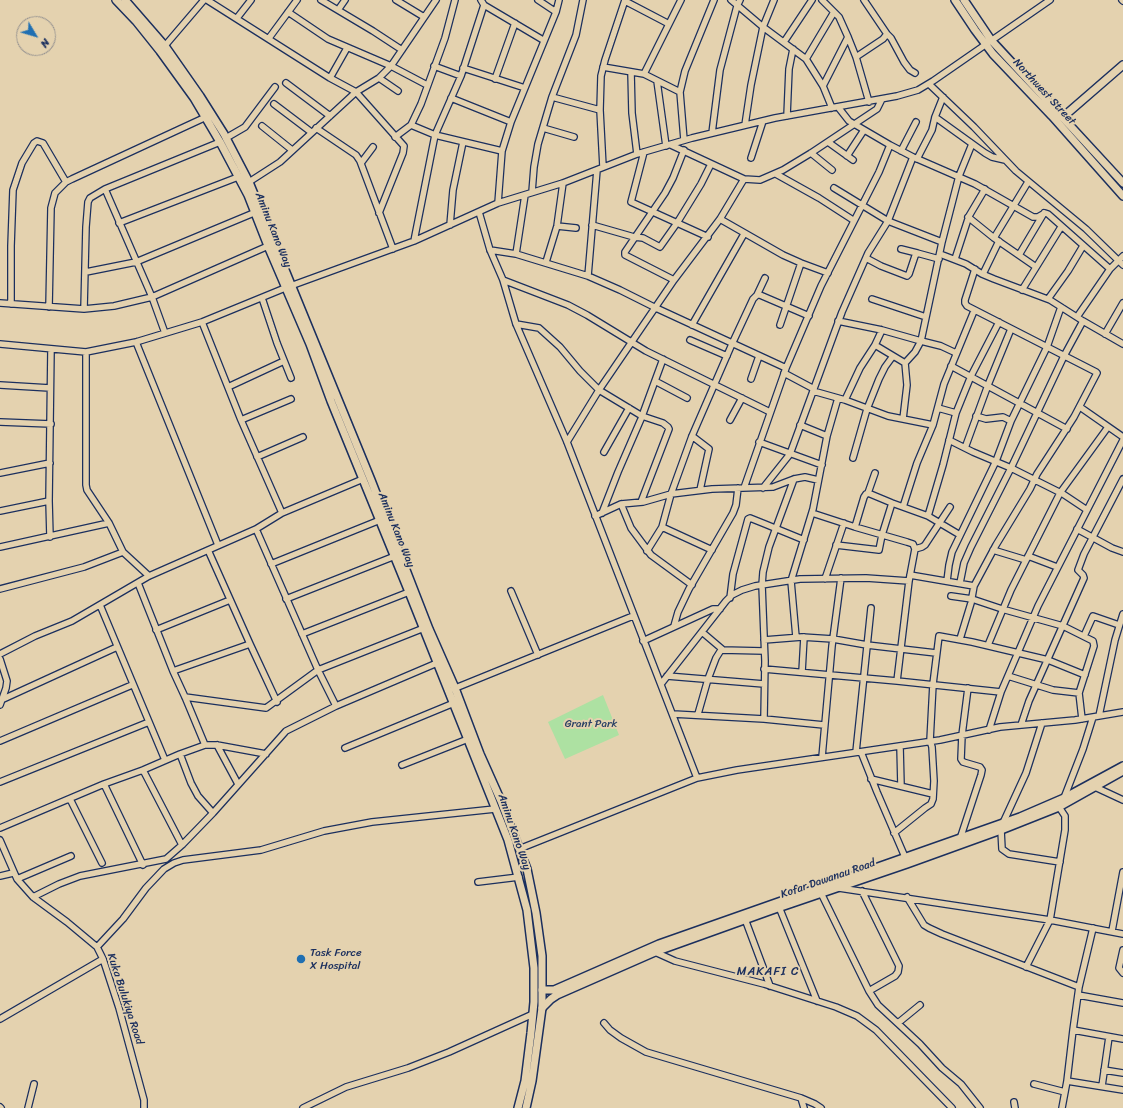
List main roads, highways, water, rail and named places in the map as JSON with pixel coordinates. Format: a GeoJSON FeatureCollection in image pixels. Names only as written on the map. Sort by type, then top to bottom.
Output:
{"type":"FeatureCollection","features":[{"type":"Feature","properties":{"kind":"main road","name":"Aminu Kano Way"},"geometry":{"type":"LineString","coordinates":[[116,0],[163,48],[249,182],[288,287],[363,479],[410,592],[437,663],[452,690],[454,703],[508,840],[527,910],[534,959],[533,1014],[525,1081],[518,1108]]}},
{"type":"Feature","properties":{"kind":"main road","name":"Aminu Kano Way"},"geometry":{"type":"LineString","coordinates":[[125,0],[212,114],[238,177],[256,212],[268,246],[288,287],[373,487],[452,690],[501,801],[527,870],[536,913],[542,956],[542,1008],[532,1081],[526,1108]]}},
{"type":"Feature","properties":{"kind":"main road","name":"Northwest Street"},"geometry":{"type":"LineString","coordinates":[[955,0],[989,42],[1063,117],[1123,183]]}},
{"type":"Feature","properties":{"kind":"main road","name":"Northwest Street"},"geometry":{"type":"LineString","coordinates":[[964,0],[989,42],[993,54],[1075,141],[1123,196]]}},
{"type":"Feature","properties":{"kind":"main road"},"geometry":{"type":"LineString","coordinates":[[1063,117],[1123,65]]}},
{"type":"Feature","properties":{"kind":"main road","name":"Kofar Dawanau Road"},"geometry":{"type":"LineString","coordinates":[[542,990],[554,990],[659,944],[904,857],[1002,827],[1064,798],[1123,766]]}},
{"type":"Feature","properties":{"kind":"main road","name":"Kofar Dawanau Road"},"geometry":{"type":"LineString","coordinates":[[542,1008],[557,995],[655,952],[778,907],[839,888],[1059,807],[1123,771]]}},
{"type":"Feature","properties":{"kind":"main road"},"geometry":{"type":"LineString","coordinates":[[520,880],[530,881]]}},
{"type":"Feature","properties":{"kind":"place","name":"Task Force X Hospital"},"geometry":{"type":"Point","coordinates":[301,959]}},
{"type":"Feature","properties":{"kind":"district","name":"MAKAFI C"},"geometry":{"type":"Point","coordinates":[768,972]}},
{"type":"Feature","properties":{"kind":"park label","name":"Grant Park"},"geometry":{"type":"Point","coordinates":[591,724]}}]}
